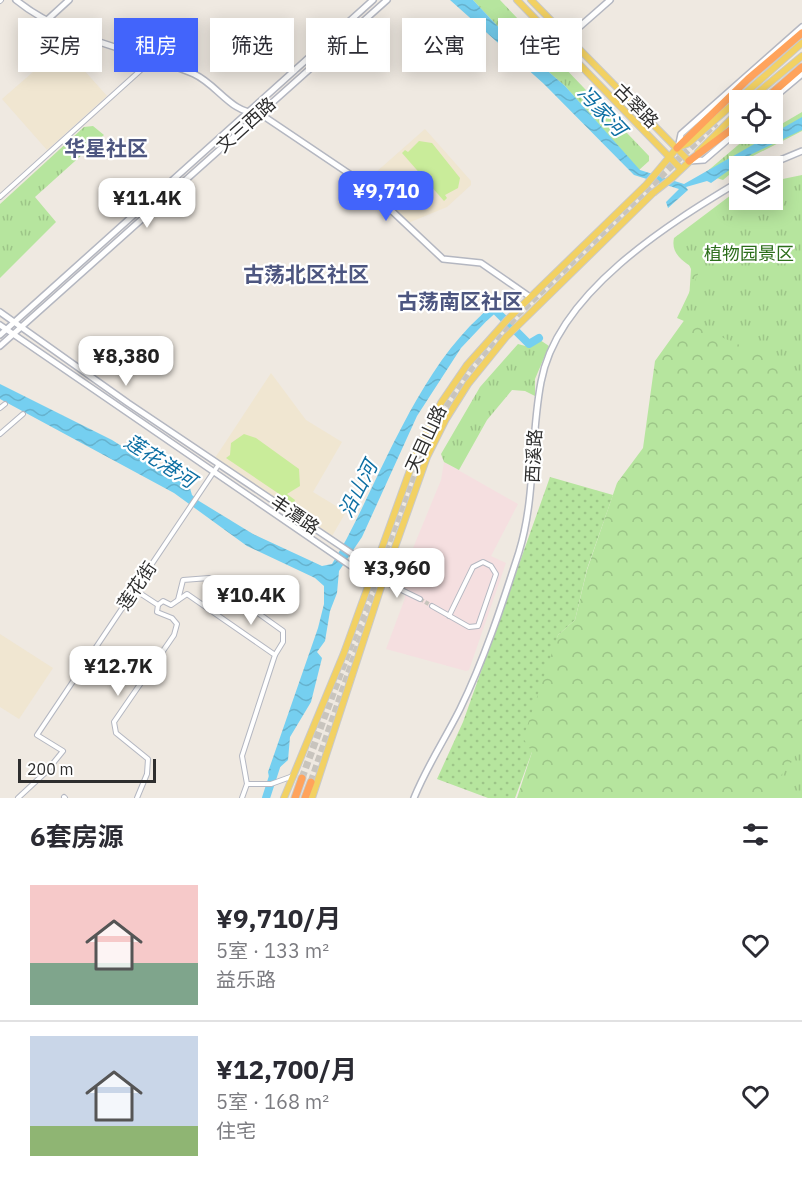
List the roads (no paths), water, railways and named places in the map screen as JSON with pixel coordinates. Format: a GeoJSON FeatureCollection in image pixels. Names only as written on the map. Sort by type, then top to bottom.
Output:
{"type":"FeatureCollection","features":[{"type":"Feature","properties":{"kind":"highway"},"geometry":{"type":"LineString","coordinates":[[677,148],[748,79],[802,33]]}},
{"type":"Feature","properties":{"kind":"highway"},"geometry":{"type":"LineString","coordinates":[[776,90],[802,67]]}},
{"type":"Feature","properties":{"kind":"highway"},"geometry":{"type":"LineString","coordinates":[[689,161],[729,131]]}},
{"type":"Feature","properties":{"kind":"highway"},"geometry":{"type":"LineString","coordinates":[[295,798],[302,778]]}},
{"type":"Feature","properties":{"kind":"highway"},"geometry":{"type":"LineString","coordinates":[[305,798],[311,782]]}},
{"type":"Feature","properties":{"kind":"main road"},"geometry":{"type":"LineString","coordinates":[[16,0],[42,18]]}},
{"type":"Feature","properties":{"kind":"main road"},"geometry":{"type":"LineString","coordinates":[[49,18],[69,0]]}},
{"type":"Feature","properties":{"kind":"main road","name":"文三西路"},"geometry":{"type":"LineString","coordinates":[[0,335],[373,0]]}},
{"type":"Feature","properties":{"kind":"main road","name":"文三西路"},"geometry":{"type":"LineString","coordinates":[[0,346],[387,0]]}},
{"type":"Feature","properties":{"kind":"main road","name":"古翠路"},"geometry":{"type":"LineString","coordinates":[[517,0],[535,18]]}},
{"type":"Feature","properties":{"kind":"main road","name":"古翠路"},"geometry":{"type":"LineString","coordinates":[[531,0],[549,18]]}},
{"type":"Feature","properties":{"kind":"main road"},"geometry":{"type":"LineString","coordinates":[[582,25],[610,0]]}},
{"type":"Feature","properties":{"kind":"main road","name":"天目山路"},"geometry":{"type":"LineString","coordinates":[[284,798],[344,653],[374,566],[429,426],[467,365],[498,329],[660,171],[677,148],[681,134],[802,27]]}},
{"type":"Feature","properties":{"kind":"main road","name":"天目山路"},"geometry":{"type":"LineString","coordinates":[[677,148],[689,143],[802,43]]}},
{"type":"Feature","properties":{"kind":"main road","name":"古翠路"},"geometry":{"type":"LineString","coordinates":[[582,51],[689,161]]}},
{"type":"Feature","properties":{"kind":"main road"},"geometry":{"type":"LineString","coordinates":[[761,90],[802,56]]}},
{"type":"Feature","properties":{"kind":"main road","name":"古翠路"},"geometry":{"type":"LineString","coordinates":[[582,67],[681,169]]}},
{"type":"Feature","properties":{"kind":"main road"},"geometry":{"type":"LineString","coordinates":[[190,72],[247,114],[259,113],[360,181],[443,259],[481,262],[530,297]]}},
{"type":"Feature","properties":{"kind":"main road"},"geometry":{"type":"LineString","coordinates":[[783,90],[802,74]]}},
{"type":"Feature","properties":{"kind":"main road","name":"天目山路"},"geometry":{"type":"LineString","coordinates":[[312,798],[383,580],[427,458],[446,419],[468,384],[515,327],[729,121]]}},
{"type":"Feature","properties":{"kind":"main road","name":"天目山路"},"geometry":{"type":"LineString","coordinates":[[689,161],[704,160],[729,138]]}},
{"type":"Feature","properties":{"kind":"main road"},"geometry":{"type":"LineString","coordinates":[[783,159],[802,151]]}},
{"type":"Feature","properties":{"kind":"main road","name":"西溪路"},"geometry":{"type":"LineString","coordinates":[[414,798],[472,681],[520,549],[531,499],[541,379],[559,334],[599,284],[664,230],[729,188]]}},
{"type":"Feature","properties":{"kind":"main road","name":"丰潭路"},"geometry":{"type":"LineString","coordinates":[[0,312],[219,464],[357,557],[374,566],[383,580]]}},
{"type":"Feature","properties":{"kind":"main road","name":"丰潭路"},"geometry":{"type":"LineString","coordinates":[[0,325],[334,555],[351,566],[383,580]]}},
{"type":"Feature","properties":{"kind":"street"},"geometry":{"type":"LineString","coordinates":[[0,197],[138,72]]}},
{"type":"Feature","properties":{"kind":"street"},"geometry":{"type":"LineString","coordinates":[[0,408],[5,404]]}},
{"type":"Feature","properties":{"kind":"street"},"geometry":{"type":"LineString","coordinates":[[0,434],[23,414]]}},
{"type":"Feature","properties":{"kind":"street"},"geometry":{"type":"LineString","coordinates":[[213,472],[219,464]]}},
{"type":"Feature","properties":{"kind":"street","name":"莲花街"},"geometry":{"type":"LineString","coordinates":[[18,798],[46,772],[63,751],[37,735],[213,472]]}},
{"type":"Feature","properties":{"kind":"street"},"geometry":{"type":"LineString","coordinates":[[432,606],[469,627],[478,626],[496,574],[491,566],[483,562],[473,567],[448,615]]}},
{"type":"Feature","properties":{"kind":"street"},"geometry":{"type":"LineString","coordinates":[[178,600],[183,580],[209,578],[283,631],[282,642],[275,655],[242,756],[247,784],[242,798]]}},
{"type":"Feature","properties":{"kind":"street"},"geometry":{"type":"LineString","coordinates":[[383,580],[420,599]]}},
{"type":"Feature","properties":{"kind":"street"},"geometry":{"type":"LineString","coordinates":[[135,590],[158,605]]}},
{"type":"Feature","properties":{"kind":"street"},"geometry":{"type":"LineString","coordinates":[[137,798],[147,774],[148,759],[116,733],[114,722],[174,635],[177,624],[172,618],[157,612],[158,605],[163,601],[171,604],[187,594],[275,655]]}},
{"type":"Feature","properties":{"kind":"street"},"geometry":{"type":"LineString","coordinates":[[247,784],[271,784],[293,776]]}},
{"type":"Feature","properties":{"kind":"water"},"geometry":{"type":"Polygon","coordinates":[[[450,0],[473,0],[498,27],[498,43],[486,32],[486,18],[470,18],[450,0]]]}},
{"type":"Feature","properties":{"kind":"water"},"geometry":{"type":"Polygon","coordinates":[[[531,72],[549,72],[565,86],[640,170],[684,184],[729,158],[729,170],[711,183],[707,181],[686,187],[688,190],[668,208],[666,202],[679,189],[634,175],[531,72]]]}},
{"type":"Feature","properties":{"kind":"water"},"geometry":{"type":"Polygon","coordinates":[[[802,117],[802,130],[783,139],[783,128],[802,117]]]}},
{"type":"Feature","properties":{"kind":"water"},"geometry":{"type":"Polygon","coordinates":[[[754,144],[773,144],[752,154],[733,156],[754,144]]]}},
{"type":"Feature","properties":{"kind":"water"},"geometry":{"type":"Polygon","coordinates":[[[491,307],[495,312],[461,348],[417,416],[362,537],[339,571],[337,593],[330,611],[325,641],[317,652],[322,658],[311,702],[290,737],[288,760],[269,777],[268,772],[318,628],[324,604],[324,586],[315,578],[247,546],[174,493],[0,399],[0,384],[112,440],[150,464],[187,478],[192,495],[199,501],[253,534],[322,566],[332,564],[346,540],[408,415],[426,384],[467,329],[491,307]]]}},
{"type":"Feature","properties":{"kind":"waterway","name":"沿山河"},"geometry":{"type":"LineString","coordinates":[[485,317],[494,309],[529,344],[539,338]]}},
{"type":"Feature","properties":{"kind":"waterway","name":"沿山河"},"geometry":{"type":"LineString","coordinates":[[266,798],[277,764]]}},
{"type":"Feature","properties":{"kind":"tunnel"},"geometry":{"type":"LineString","coordinates":[[302,778],[424,446],[439,416],[472,367],[517,315],[716,123]]}},
{"type":"Feature","properties":{"kind":"tunnel"},"geometry":{"type":"LineString","coordinates":[[311,782],[378,588]]}},
{"type":"Feature","properties":{"kind":"tunnel"},"geometry":{"type":"LineString","coordinates":[[420,599],[432,606]]}},
{"type":"Feature","properties":{"kind":"district","name":"华星社区"},"geometry":{"type":"Point","coordinates":[106,149]}},
{"type":"Feature","properties":{"kind":"district","name":"古荡北区社区"},"geometry":{"type":"Point","coordinates":[306,275]}},
{"type":"Feature","properties":{"kind":"district","name":"古荡南区社区"},"geometry":{"type":"Point","coordinates":[460,302]}},
{"type":"Feature","properties":{"kind":"water label","name":"冯家河"},"geometry":{"type":"Point","coordinates":[602,111]}},
{"type":"Feature","properties":{"kind":"water label","name":"莲花港河"},"geometry":{"type":"Point","coordinates":[160,461]}},
{"type":"Feature","properties":{"kind":"park label","name":"植物园景区"},"geometry":{"type":"Point","coordinates":[749,254]}}]}
